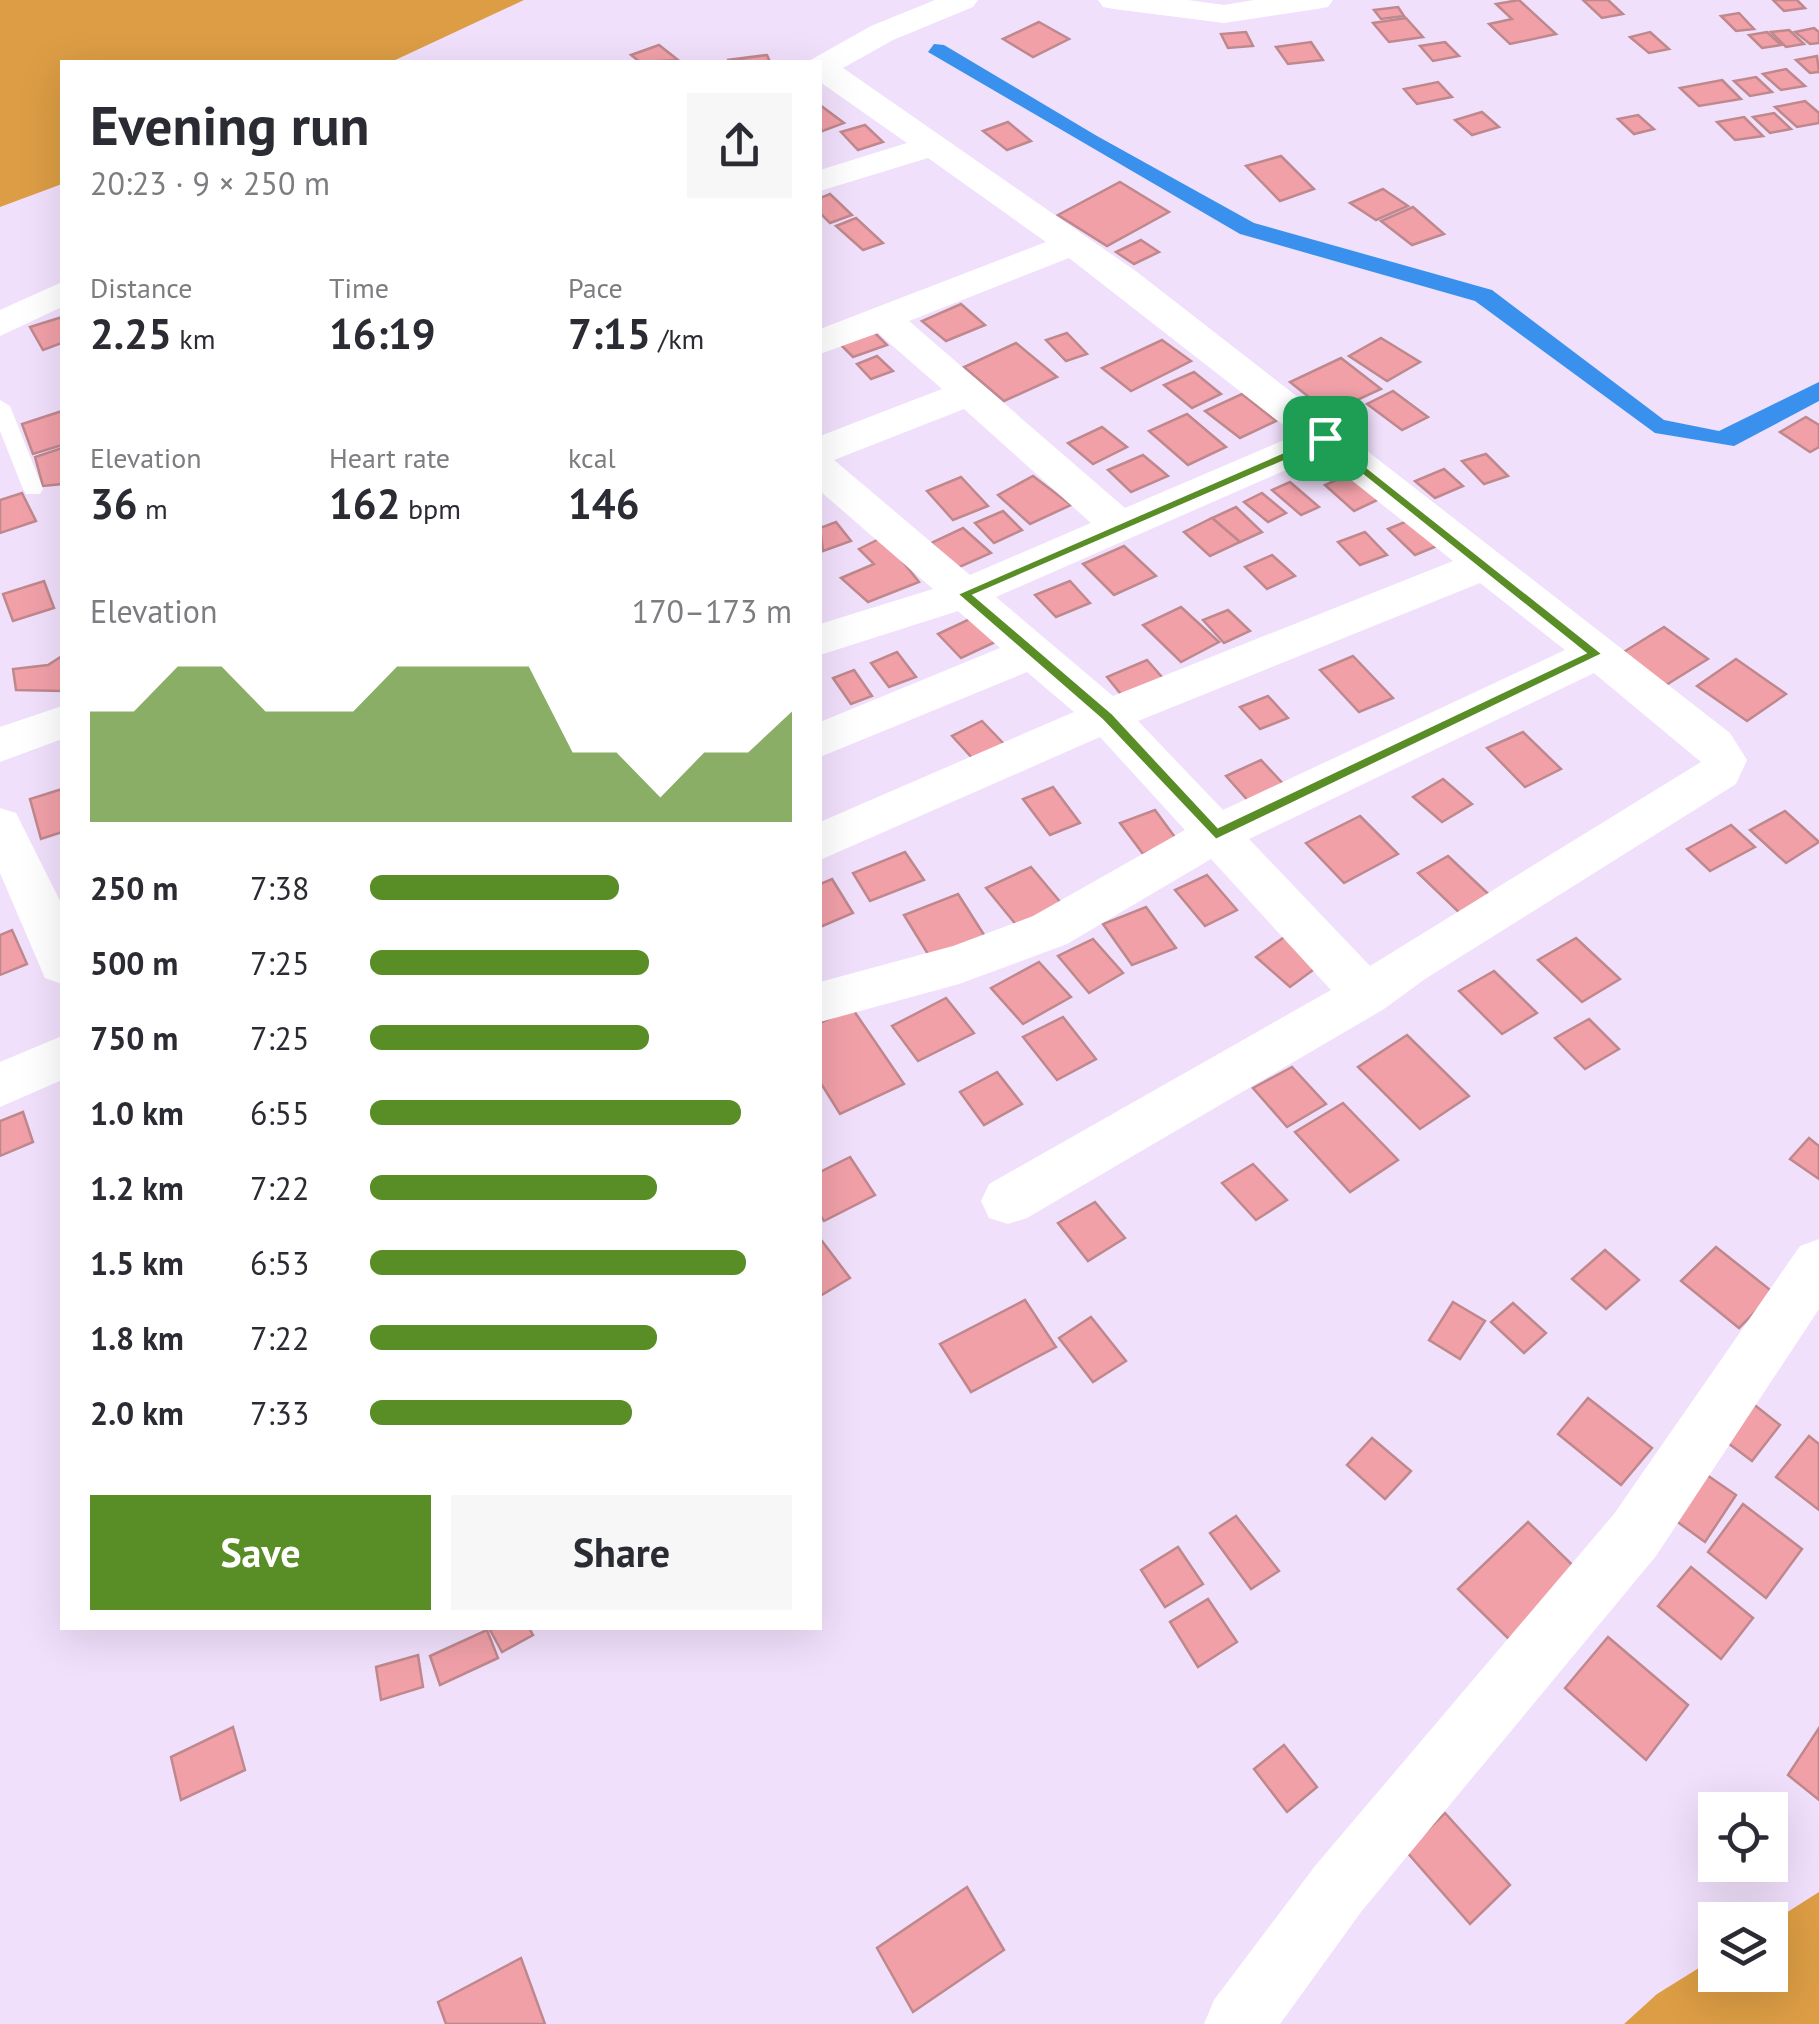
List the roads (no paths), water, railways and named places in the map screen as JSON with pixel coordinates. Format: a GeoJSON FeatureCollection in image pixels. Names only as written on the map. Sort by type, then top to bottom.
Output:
{"type":"FeatureCollection","features":[{"type":"Feature","properties":{"kind":"street"},"geometry":{"type":"LineString","coordinates":[[822,66],[882,33],[962,0]]}},
{"type":"Feature","properties":{"kind":"street"},"geometry":{"type":"LineString","coordinates":[[1114,0],[1224,14],[1318,0]]}},
{"type":"Feature","properties":{"kind":"street"},"geometry":{"type":"LineString","coordinates":[[822,68],[1074,244],[1714,744],[1724,760],[1720,772],[1366,995],[1008,1201]]}},
{"type":"Feature","properties":{"kind":"street"},"geometry":{"type":"LineString","coordinates":[[822,180],[933,146]]}},
{"type":"Feature","properties":{"kind":"street"},"geometry":{"type":"LineString","coordinates":[[822,341],[1074,244]]}},
{"type":"Feature","properties":{"kind":"street"},"geometry":{"type":"LineString","coordinates":[[0,325],[60,294]]}},
{"type":"Feature","properties":{"kind":"street"},"geometry":{"type":"LineString","coordinates":[[884,318],[1122,528]]}},
{"type":"Feature","properties":{"kind":"street"},"geometry":{"type":"LineString","coordinates":[[822,450],[966,394]]}},
{"type":"Feature","properties":{"kind":"street"},"geometry":{"type":"LineString","coordinates":[[822,639],[964,594],[1325,438]]}},
{"type":"Feature","properties":{"kind":"street"},"geometry":{"type":"LineString","coordinates":[[822,471],[1107,716],[1366,995]]}},
{"type":"Feature","properties":{"kind":"street"},"geometry":{"type":"LineString","coordinates":[[822,841],[1107,716],[1486,564]]}},
{"type":"Feature","properties":{"kind":"street"},"geometry":{"type":"LineString","coordinates":[[822,739],[1030,653]]}},
{"type":"Feature","properties":{"kind":"street"},"geometry":{"type":"LineString","coordinates":[[822,1001],[959,964],[1050,930],[1216,834],[1596,654]]}},
{"type":"Feature","properties":{"kind":"street"},"geometry":{"type":"LineString","coordinates":[[0,745],[60,723]]}},
{"type":"Feature","properties":{"kind":"street"},"geometry":{"type":"LineString","coordinates":[[0,826],[32,889],[60,959]]}},
{"type":"Feature","properties":{"kind":"street"},"geometry":{"type":"LineString","coordinates":[[0,1085],[60,1058]]}},
{"type":"Feature","properties":{"kind":"street"},"geometry":{"type":"LineString","coordinates":[[1238,2024],[1338,1889],[1635,1536],[1819,1263]]}},
{"type":"Feature","properties":{"kind":"lane"},"geometry":{"type":"LineString","coordinates":[[0,406],[33,489]]}},
{"type":"Feature","properties":{"kind":"water"},"geometry":{"type":"Polygon","coordinates":[[[934,44],[944,45],[1254,223],[1492,290],[1664,420],[1719,431],[1819,382],[1819,401],[1734,446],[1655,433],[1475,301],[1240,234],[928,52],[934,44]]]}}]}
